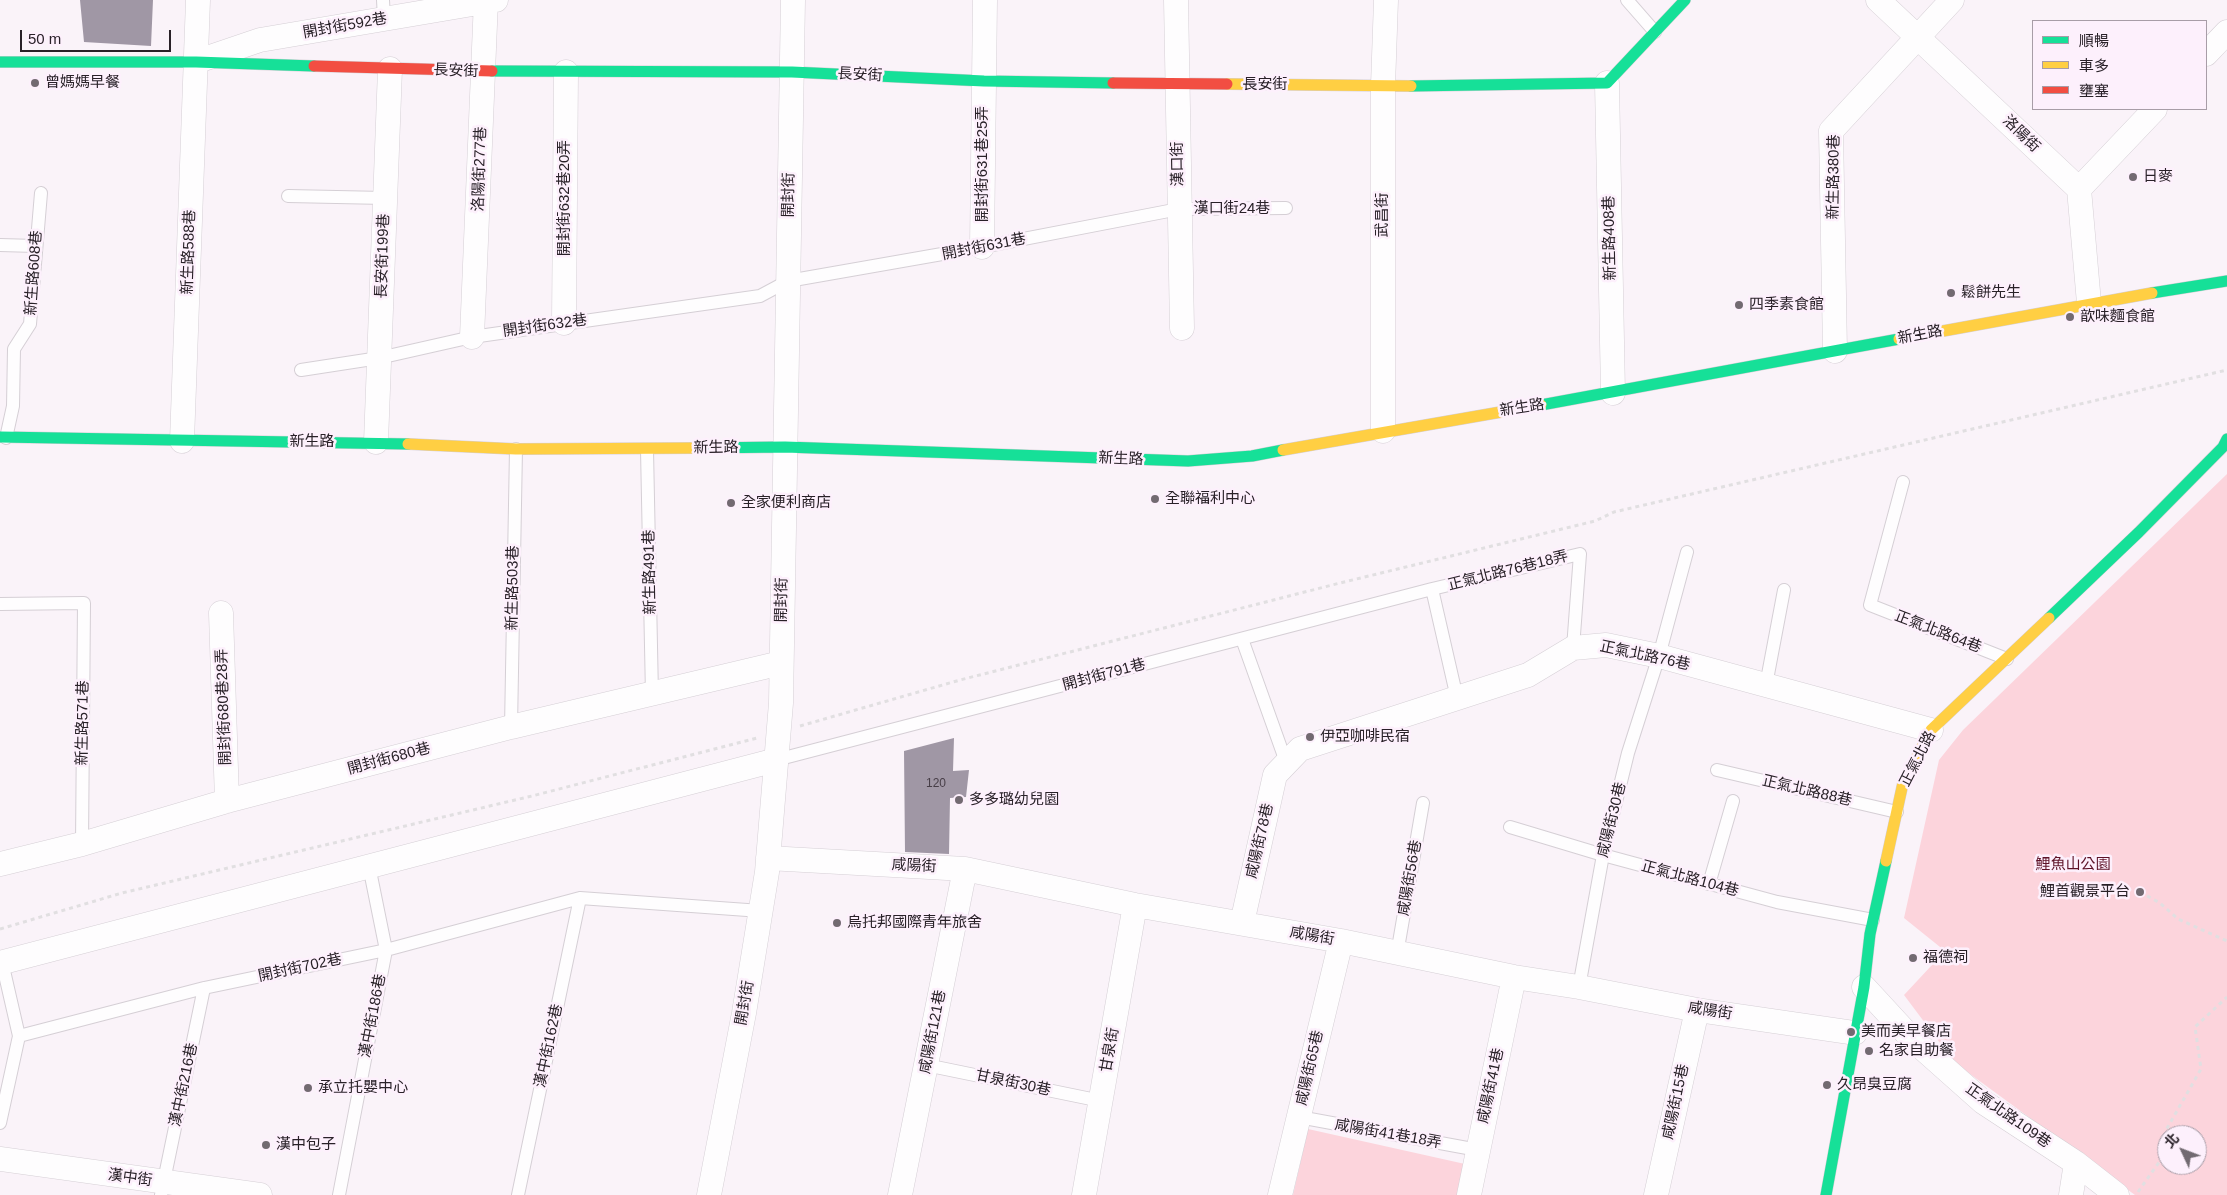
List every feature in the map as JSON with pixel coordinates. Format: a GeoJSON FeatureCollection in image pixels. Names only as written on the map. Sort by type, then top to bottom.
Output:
{"type":"FeatureCollection","features":[{"type":"Feature","properties":{"kind":"street","name":"新生路588巷"},"geometry":{"type":"LineString","coordinates":[[182,441],[198,0]]}},
{"type":"Feature","properties":{"kind":"street","name":"開封街"},"geometry":{"type":"LineString","coordinates":[[709,1195],[761,911],[768,858],[778,732],[781,663],[793,0]]}},
{"type":"Feature","properties":{"kind":"street","name":"開封街631巷25弄"},"geometry":{"type":"LineString","coordinates":[[982,248],[985,0]]}},
{"type":"Feature","properties":{"kind":"street","name":"漢口街"},"geometry":{"type":"LineString","coordinates":[[1176,0],[1182,328]]}},
{"type":"Feature","properties":{"kind":"street","name":"武昌街"},"geometry":{"type":"LineString","coordinates":[[1383,431],[1383,86],[1386,0]]}},
{"type":"Feature","properties":{"kind":"street"},"geometry":{"type":"LineString","coordinates":[[1607,83],[1685,0]]}},
{"type":"Feature","properties":{"kind":"street","name":"洛陽街"},"geometry":{"type":"LineString","coordinates":[[1878,0],[2079,189]]}},
{"type":"Feature","properties":{"kind":"street","name":"新生路380巷"},"geometry":{"type":"LineString","coordinates":[[1836,351],[1831,131],[1952,0]]}},
{"type":"Feature","properties":{"kind":"street","name":"開封街592巷"},"geometry":{"type":"LineString","coordinates":[[196,62],[260,40],[384,10],[489,1]]}},
{"type":"Feature","properties":{"kind":"street","name":"洛陽街277巷"},"geometry":{"type":"LineString","coordinates":[[472,337],[489,1]]}},
{"type":"Feature","properties":{"kind":"street"},"geometry":{"type":"LineString","coordinates":[[2207,53],[2226,35]]}},
{"type":"Feature","properties":{"kind":"street","name":"長安街"},"geometry":{"type":"LineString","coordinates":[[0,62],[196,62],[484,72],[792,72],[984,81],[1177,84],[1383,86],[1607,83]]}},
{"type":"Feature","properties":{"kind":"street","name":"長安街199巷"},"geometry":{"type":"LineString","coordinates":[[376,442],[390,69]]}},
{"type":"Feature","properties":{"kind":"street","name":"開封街632巷20弄"},"geometry":{"type":"LineString","coordinates":[[564,323],[566,72]]}},
{"type":"Feature","properties":{"kind":"street","name":"新生路408巷"},"geometry":{"type":"LineString","coordinates":[[1607,83],[1613,393]]}},
{"type":"Feature","properties":{"kind":"street"},"geometry":{"type":"LineString","coordinates":[[2089,303],[2079,189],[2154,110]]}},
{"type":"Feature","properties":{"kind":"street","name":"新生路"},"geometry":{"type":"LineString","coordinates":[[3,438],[376,442],[516,449],[647,450],[785,447],[1188,461],[1252,456],[1383,431],[1613,393],[2089,303],[2227,281]]}},
{"type":"Feature","properties":{"kind":"street","name":"正氣北路"},"geometry":{"type":"LineString","coordinates":[[1826,1195],[1864,987],[1873,920],[1903,783],[1931,730],[2139,532],[2223,447],[2227,439]]}},
{"type":"Feature","properties":{"kind":"street","name":"開封街680巷28弄"},"geometry":{"type":"LineString","coordinates":[[221,613],[227,801]]}},
{"type":"Feature","properties":{"kind":"street","name":"正氣北路76巷"},"geometry":{"type":"LineString","coordinates":[[1286,762],[1300,749],[1316,742],[1528,675],[1573,648],[1606,645],[1660,656],[1931,730]]}},
{"type":"Feature","properties":{"kind":"street","name":"開封街680巷"},"geometry":{"type":"LineString","coordinates":[[0,864],[82,844],[227,801],[511,727],[781,663]]}},
{"type":"Feature","properties":{"kind":"street"},"geometry":{"type":"LineString","coordinates":[[1,963],[776,760]]}},
{"type":"Feature","properties":{"kind":"street","name":"咸陽街78巷"},"geometry":{"type":"LineString","coordinates":[[1242,923],[1276,775],[1286,762]]}},
{"type":"Feature","properties":{"kind":"street","name":"咸陽街"},"geometry":{"type":"LineString","coordinates":[[768,858],[965,869],[1135,905],[1341,941],[1514,977],[1579,987],[1697,1010],[1855,1033]]}},
{"type":"Feature","properties":{"kind":"street","name":"咸陽街121巷"},"geometry":{"type":"LineString","coordinates":[[900,1195],[965,869]]}},
{"type":"Feature","properties":{"kind":"street","name":"甘泉街"},"geometry":{"type":"LineString","coordinates":[[1088,1194],[1101,1101],[1135,905]]}},
{"type":"Feature","properties":{"kind":"street","name":"咸陽街65巷"},"geometry":{"type":"LineString","coordinates":[[1280,1195],[1341,941]]}},
{"type":"Feature","properties":{"kind":"street","name":"咸陽街41巷"},"geometry":{"type":"LineString","coordinates":[[1469,1195],[1514,977]]}},
{"type":"Feature","properties":{"kind":"street","name":"正氣北路109巷"},"geometry":{"type":"LineString","coordinates":[[1864,987],[1911,1038],[1983,1102],[2076,1163],[2117,1195]]}},
{"type":"Feature","properties":{"kind":"street","name":"咸陽街15巷"},"geometry":{"type":"LineString","coordinates":[[1656,1195],[1697,1010]]}},
{"type":"Feature","properties":{"kind":"street","name":"漢中街"},"geometry":{"type":"LineString","coordinates":[[0,1159],[162,1189],[260,1195]]}},
{"type":"Feature","properties":{"kind":"street"},"geometry":{"type":"LineString","coordinates":[[2071,1195],[2076,1163]]}},
{"type":"Feature","properties":{"kind":"lane"},"geometry":{"type":"LineString","coordinates":[[1627,0],[1655,32]]}},
{"type":"Feature","properties":{"kind":"lane","name":"新生路608巷"},"geometry":{"type":"LineString","coordinates":[[3,438],[13,406],[14,349],[30,324],[41,193]]}},
{"type":"Feature","properties":{"kind":"lane"},"geometry":{"type":"LineString","coordinates":[[288,196],[385,198]]}},
{"type":"Feature","properties":{"kind":"lane","name":"漢口街24巷"},"geometry":{"type":"LineString","coordinates":[[1179,209],[1286,208]]}},
{"type":"Feature","properties":{"kind":"lane","name":"開封街631巷"},"geometry":{"type":"LineString","coordinates":[[788,281],[982,248],[1179,209]]}},
{"type":"Feature","properties":{"kind":"lane"},"geometry":{"type":"LineString","coordinates":[[0,245],[36,246]]}},
{"type":"Feature","properties":{"kind":"lane","name":"開封街632巷"},"geometry":{"type":"LineString","coordinates":[[301,370],[379,358],[472,337],[760,296],[788,281]]}},
{"type":"Feature","properties":{"kind":"lane","name":"新生路503巷"},"geometry":{"type":"LineString","coordinates":[[511,727],[516,449]]}},
{"type":"Feature","properties":{"kind":"lane","name":"新生路491巷"},"geometry":{"type":"LineString","coordinates":[[647,450],[652,695]]}},
{"type":"Feature","properties":{"kind":"lane","name":"正氣北路64巷"},"geometry":{"type":"LineString","coordinates":[[1903,482],[1870,605],[2007,659]]}},
{"type":"Feature","properties":{"kind":"lane","name":"咸陽街30巷"},"geometry":{"type":"LineString","coordinates":[[1579,987],[1603,855],[1628,753],[1660,656],[1687,552]]}},
{"type":"Feature","properties":{"kind":"lane","name":"正氣北路76巷18弄"},"geometry":{"type":"LineString","coordinates":[[1432,589],[1580,554],[1573,648]]}},
{"type":"Feature","properties":{"kind":"lane"},"geometry":{"type":"LineString","coordinates":[[1432,589],[1458,698]]}},
{"type":"Feature","properties":{"kind":"lane","name":"開封街791巷"},"geometry":{"type":"LineString","coordinates":[[776,760],[1432,589]]}},
{"type":"Feature","properties":{"kind":"lane"},"geometry":{"type":"LineString","coordinates":[[1766,685],[1784,590]]}},
{"type":"Feature","properties":{"kind":"lane","name":"新生路571巷"},"geometry":{"type":"LineString","coordinates":[[0,604],[84,603],[82,844]]}},
{"type":"Feature","properties":{"kind":"lane"},"geometry":{"type":"LineString","coordinates":[[1242,639],[1286,762]]}},
{"type":"Feature","properties":{"kind":"lane","name":"正氣北路88巷"},"geometry":{"type":"LineString","coordinates":[[1717,770],[1897,812]]}},
{"type":"Feature","properties":{"kind":"lane"},"geometry":{"type":"LineString","coordinates":[[1709,884],[1733,801]]}},
{"type":"Feature","properties":{"kind":"lane","name":"咸陽街56巷"},"geometry":{"type":"LineString","coordinates":[[1397,954],[1423,803]]}},
{"type":"Feature","properties":{"kind":"lane","name":"正氣北路104巷"},"geometry":{"type":"LineString","coordinates":[[1510,827],[1603,855],[1777,902],[1873,920]]}},
{"type":"Feature","properties":{"kind":"lane","name":"漢中街186巷"},"geometry":{"type":"LineString","coordinates":[[339,1195],[386,950],[369,866]]}},
{"type":"Feature","properties":{"kind":"lane","name":"開封街702巷"},"geometry":{"type":"LineString","coordinates":[[19,1036],[204,988],[386,950],[580,898],[761,911]]}},
{"type":"Feature","properties":{"kind":"lane","name":"漢中街162巷"},"geometry":{"type":"LineString","coordinates":[[518,1195],[580,898]]}},
{"type":"Feature","properties":{"kind":"lane"},"geometry":{"type":"LineString","coordinates":[[0,1123],[19,1036],[1,963]]}},
{"type":"Feature","properties":{"kind":"lane","name":"漢中街216巷"},"geometry":{"type":"LineString","coordinates":[[162,1189],[204,988]]}},
{"type":"Feature","properties":{"kind":"lane","name":"甘泉街30巷"},"geometry":{"type":"LineString","coordinates":[[926,1065],[1101,1101]]}},
{"type":"Feature","properties":{"kind":"lane","name":"咸陽街41巷18弄"},"geometry":{"type":"LineString","coordinates":[[1299,1117],[1478,1150]]}},
{"type":"Feature","properties":{"kind":"path"},"geometry":{"type":"LineString","coordinates":[[0,929],[122,893],[532,796],[778,732],[960,680],[1340,583],[1595,521],[1614,512],[2227,370]]}},
{"type":"Feature","properties":{"kind":"path"},"geometry":{"type":"LineString","coordinates":[[2140,892],[2160,903],[2178,919],[2227,941]]}},
{"type":"Feature","properties":{"kind":"path"},"geometry":{"type":"LineString","coordinates":[[2169,1125],[2201,1069],[2195,1027],[2227,997]]}},
{"type":"Feature","properties":{"kind":"path"},"geometry":{"type":"LineString","coordinates":[[2136,1195],[2157,1165]]}},
{"type":"Feature","properties":{"kind":"green space","name":"鯉魚山公園"},"geometry":{"type":"Polygon","coordinates":[[[2227,474],[2227,1195],[2135,1195],[1955,1063],[1904,995],[1945,951],[1904,918],[1939,760],[1963,730],[2227,474]]]}},
{"type":"Feature","properties":{"kind":"green space"},"geometry":{"type":"Polygon","coordinates":[[[1308,1129],[1465,1164],[1458,1195],[1293,1195],[1308,1129]]]}},
{"type":"Feature","properties":{"kind":"building"},"geometry":{"type":"Polygon","coordinates":[[[80,0],[153,0],[151,46],[84,42],[80,0]]]}},
{"type":"Feature","properties":{"kind":"building","name":"多多璐幼兒園"},"geometry":{"type":"Polygon","coordinates":[[[954,738],[953,771],[969,770],[966,797],[950,798],[949,854],[905,852],[904,751],[954,738]]]}},
{"type":"Feature","properties":{"kind":"traffic: fast"},"geometry":{"type":"LineString","coordinates":[[1411,86],[1607,83],[1685,0]]}},
{"type":"Feature","properties":{"kind":"traffic: fast"},"geometry":{"type":"LineString","coordinates":[[0,62],[196,62],[314,66]]}},
{"type":"Feature","properties":{"kind":"traffic: fast"},"geometry":{"type":"LineString","coordinates":[[492,71],[792,72],[984,81],[1113,83]]}},
{"type":"Feature","properties":{"kind":"traffic: fast"},"geometry":{"type":"LineString","coordinates":[[2152,293],[2227,281]]}},
{"type":"Feature","properties":{"kind":"traffic: fast"},"geometry":{"type":"LineString","coordinates":[[1541,405],[1899,339]]}},
{"type":"Feature","properties":{"kind":"traffic: fast"},"geometry":{"type":"LineString","coordinates":[[0,437],[408,444]]}},
{"type":"Feature","properties":{"kind":"traffic: fast"},"geometry":{"type":"LineString","coordinates":[[2049,618],[2139,532],[2223,447],[2227,439]]}},
{"type":"Feature","properties":{"kind":"traffic: fast"},"geometry":{"type":"LineString","coordinates":[[698,448],[785,447],[1188,461],[1252,456],[1283,450]]}},
{"type":"Feature","properties":{"kind":"traffic: fast"},"geometry":{"type":"LineString","coordinates":[[1826,1195],[1864,987],[1870,934],[1886,861]]}},
{"type":"Feature","properties":{"kind":"traffic: slow"},"geometry":{"type":"LineString","coordinates":[[1227,84],[1411,86]]}},
{"type":"Feature","properties":{"kind":"traffic: slow"},"geometry":{"type":"LineString","coordinates":[[1899,339],[2152,293]]}},
{"type":"Feature","properties":{"kind":"traffic: slow"},"geometry":{"type":"LineString","coordinates":[[1283,450],[1541,405]]}},
{"type":"Feature","properties":{"kind":"traffic: slow"},"geometry":{"type":"LineString","coordinates":[[408,444],[516,449],[698,448]]}},
{"type":"Feature","properties":{"kind":"traffic: slow"},"geometry":{"type":"LineString","coordinates":[[1886,861],[1903,783],[1931,730],[2049,618]]}},
{"type":"Feature","properties":{"kind":"traffic: jam"},"geometry":{"type":"LineString","coordinates":[[314,66],[492,71]]}},
{"type":"Feature","properties":{"kind":"traffic: jam"},"geometry":{"type":"LineString","coordinates":[[1113,83],[1227,84]]}},
{"type":"Feature","properties":{"kind":"place","name":"曾媽媽早餐"},"geometry":{"type":"Point","coordinates":[35,83]}},
{"type":"Feature","properties":{"kind":"place","name":"日麥"},"geometry":{"type":"Point","coordinates":[2133,177]}},
{"type":"Feature","properties":{"kind":"place","name":"鬆餅先生"},"geometry":{"type":"Point","coordinates":[1951,293]}},
{"type":"Feature","properties":{"kind":"place","name":"四季素食館"},"geometry":{"type":"Point","coordinates":[1739,305]}},
{"type":"Feature","properties":{"kind":"place","name":"歆味麵食館"},"geometry":{"type":"Point","coordinates":[2070,317]}},
{"type":"Feature","properties":{"kind":"place","name":"全聯福利中心"},"geometry":{"type":"Point","coordinates":[1155,499]}},
{"type":"Feature","properties":{"kind":"place","name":"全家便利商店"},"geometry":{"type":"Point","coordinates":[731,503]}},
{"type":"Feature","properties":{"kind":"place","name":"伊亞咖啡民宿"},"geometry":{"type":"Point","coordinates":[1310,737]}},
{"type":"Feature","properties":{"kind":"place","name":"多多璐幼兒園"},"geometry":{"type":"Point","coordinates":[959,800]}},
{"type":"Feature","properties":{"kind":"place","name":"鯉首觀景平台"},"geometry":{"type":"Point","coordinates":[2140,892]}},
{"type":"Feature","properties":{"kind":"place","name":"烏托邦國際青年旅舍"},"geometry":{"type":"Point","coordinates":[837,923]}},
{"type":"Feature","properties":{"kind":"place","name":"福德祠"},"geometry":{"type":"Point","coordinates":[1913,958]}},
{"type":"Feature","properties":{"kind":"place","name":"美而美早餐店"},"geometry":{"type":"Point","coordinates":[1851,1032]}},
{"type":"Feature","properties":{"kind":"place","name":"名家自助餐"},"geometry":{"type":"Point","coordinates":[1869,1051]}},
{"type":"Feature","properties":{"kind":"place","name":"久昂臭豆腐"},"geometry":{"type":"Point","coordinates":[1827,1085]}},
{"type":"Feature","properties":{"kind":"place","name":"承立托嬰中心"},"geometry":{"type":"Point","coordinates":[308,1088]}},
{"type":"Feature","properties":{"kind":"place","name":"漢中包子"},"geometry":{"type":"Point","coordinates":[266,1145]}}]}
